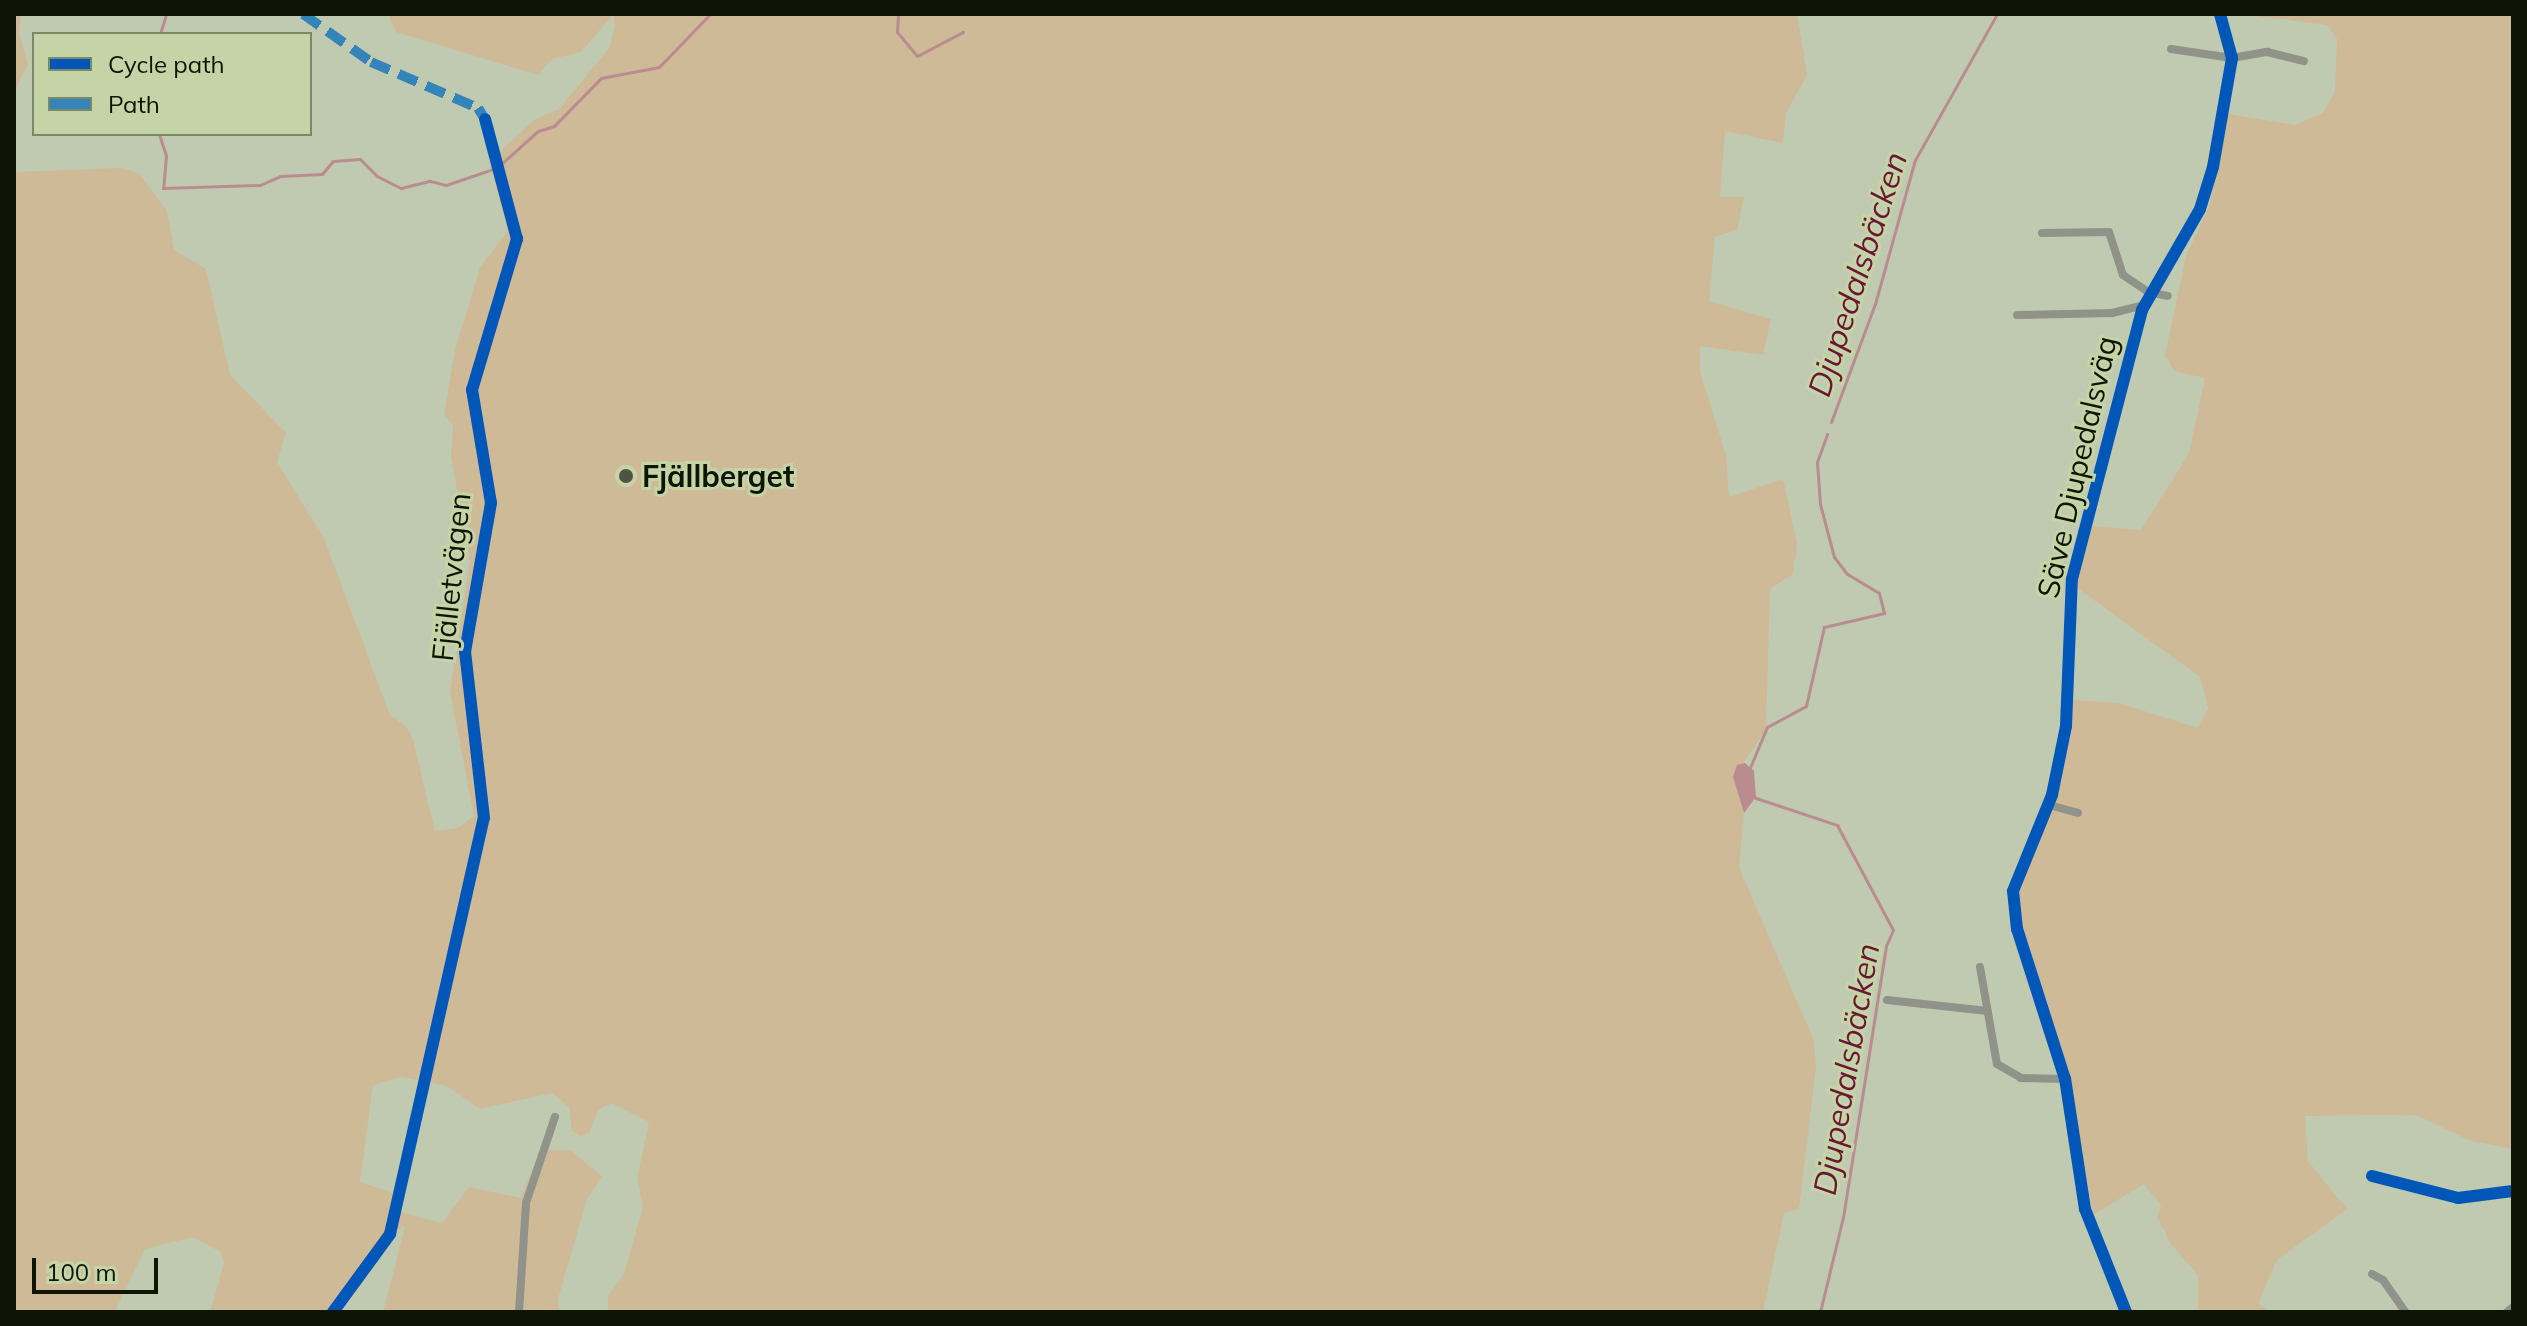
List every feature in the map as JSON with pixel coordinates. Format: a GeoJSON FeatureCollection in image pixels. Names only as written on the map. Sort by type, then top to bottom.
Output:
{"type":"FeatureCollection","features":[{"type":"Feature","properties":{"kind":"street","name":"Säve Djupedalsväg"},"geometry":{"type":"LineString","coordinates":[[2126,1312],[2085,1209],[2065,1079],[2013,904],[2020,864],[2049,805],[2066,726],[2072,579],[2143,305],[2204,200],[2232,58],[2220,14]]}},
{"type":"Feature","properties":{"kind":"street"},"geometry":{"type":"LineString","coordinates":[[2171,49],[2232,58],[2264,52],[2304,61]]}},
{"type":"Feature","properties":{"kind":"street","name":"Fjälletvägen"},"geometry":{"type":"LineString","coordinates":[[333,1312],[390,1234],[484,818],[465,652],[491,503],[472,390],[517,239],[485,119]]}},
{"type":"Feature","properties":{"kind":"street"},"geometry":{"type":"LineString","coordinates":[[2042,233],[2109,232],[2129,279],[2148,292],[2168,296]]}},
{"type":"Feature","properties":{"kind":"street"},"geometry":{"type":"LineString","coordinates":[[2017,315],[2112,313],[2143,305]]}},
{"type":"Feature","properties":{"kind":"street"},"geometry":{"type":"LineString","coordinates":[[2049,805],[2078,813]]}},
{"type":"Feature","properties":{"kind":"street"},"geometry":{"type":"LineString","coordinates":[[1980,967],[2000,1068],[2021,1078],[2065,1079]]}},
{"type":"Feature","properties":{"kind":"street"},"geometry":{"type":"LineString","coordinates":[[1887,1000],[1987,1011]]}},
{"type":"Feature","properties":{"kind":"street"},"geometry":{"type":"LineString","coordinates":[[519,1312],[526,1203],[555,1117]]}},
{"type":"Feature","properties":{"kind":"street"},"geometry":{"type":"LineString","coordinates":[[2372,1176],[2458,1198],[2513,1191]]}},
{"type":"Feature","properties":{"kind":"street"},"geometry":{"type":"LineString","coordinates":[[2372,1274],[2383,1280],[2405,1312]]}},
{"type":"Feature","properties":{"kind":"street"},"geometry":{"type":"LineString","coordinates":[[2507,1312],[2513,1307]]}},
{"type":"Feature","properties":{"kind":"shaded area"},"geometry":{"type":"Polygon","coordinates":[[[14,14],[21,15],[19,32],[28,64],[14,92],[14,14]]]}},
{"type":"Feature","properties":{"kind":"shaded area"},"geometry":{"type":"Polygon","coordinates":[[[388,14],[1797,14],[1807,75],[1786,113],[1783,143],[1725,131],[1720,197],[1744,197],[1737,230],[1715,237],[1709,301],[1771,319],[1763,355],[1700,346],[1700,372],[1726,455],[1729,497],[1783,479],[1797,543],[1793,574],[1770,589],[1766,731],[1733,777],[1744,813],[1739,868],[1814,1040],[1816,1069],[1799,1209],[1784,1213],[1763,1312],[608,1312],[608,1296],[624,1274],[643,1206],[637,1179],[649,1122],[611,1103],[597,1111],[590,1132],[581,1136],[572,1131],[569,1107],[552,1093],[480,1109],[447,1086],[401,1077],[373,1085],[360,1182],[391,1192],[403,1213],[442,1223],[469,1187],[521,1198],[540,1150],[570,1150],[602,1176],[587,1199],[558,1299],[560,1312],[383,1312],[405,1226],[383,1236],[326,1312],[210,1312],[224,1264],[221,1252],[192,1237],[145,1249],[115,1311],[14,1312],[14,172],[121,168],[139,173],[167,211],[174,250],[206,269],[230,375],[286,433],[277,462],[324,538],[390,715],[406,726],[413,739],[435,831],[458,828],[474,816],[450,692],[470,561],[451,457],[453,425],[444,414],[455,350],[480,267],[508,231],[489,162],[534,120],[559,109],[610,47],[615,25],[613,15],[581,52],[552,59],[538,75],[396,32],[388,14]]]}},
{"type":"Feature","properties":{"kind":"shaded area"},"geometry":{"type":"Polygon","coordinates":[[[2241,14],[2513,14],[2513,1149],[2471,1141],[2416,1115],[2305,1116],[2308,1161],[2347,1209],[2277,1260],[2258,1304],[2271,1312],[2198,1312],[2198,1275],[2171,1244],[2157,1217],[2161,1206],[2144,1184],[2093,1215],[2069,1077],[2018,916],[2017,885],[2050,814],[2073,700],[2119,703],[2198,728],[2208,708],[2200,677],[2076,587],[2092,526],[2141,530],[2189,453],[2205,378],[2174,371],[2165,355],[2186,256],[2209,207],[2228,114],[2295,125],[2323,113],[2335,91],[2337,39],[2327,25],[2241,14]]]}},
{"type":"Feature","properties":{"kind":"shaded area"},"geometry":{"type":"Polygon","coordinates":[[[1745,763],[1754,771],[1756,797],[1744,813],[1733,777],[1737,765],[1745,763]]]}},
{"type":"Feature","properties":{"kind":"waterway"},"geometry":{"type":"LineString","coordinates":[[161,32],[166,14]]}},
{"type":"Feature","properties":{"kind":"waterway"},"geometry":{"type":"LineString","coordinates":[[501,164],[538,131],[554,126],[601,78],[659,67],[710,14]]}},
{"type":"Feature","properties":{"kind":"waterway"},"geometry":{"type":"LineString","coordinates":[[898,14],[897,32],[917,56],[963,32]]}},
{"type":"Feature","properties":{"kind":"waterway","name":"Djupedalsbäcken"},"geometry":{"type":"LineString","coordinates":[[1831,422],[1875,304],[1915,160],[1997,14]]}},
{"type":"Feature","properties":{"kind":"waterway"},"geometry":{"type":"LineString","coordinates":[[160,136],[166,156],[163,188],[260,185],[280,176],[322,174],[333,161],[360,159],[377,176],[401,188],[430,181],[446,185],[493,169]]}},
{"type":"Feature","properties":{"kind":"waterway","name":"Djupedalsbäcken"},"geometry":{"type":"LineString","coordinates":[[1749,770],[1767,727],[1806,706],[1824,627],[1884,613],[1879,593],[1847,574],[1834,557],[1820,504],[1817,462],[1827,434]]}},
{"type":"Feature","properties":{"kind":"waterway","name":"Djupedalsbäcken"},"geometry":{"type":"LineString","coordinates":[[1753,797],[1837,825],[1893,930],[1886,946],[1843,1217],[1820,1312]]}},
{"type":"Feature","properties":{"kind":"marked path"},"geometry":{"type":"LineString","coordinates":[[303,14],[371,62],[478,108],[485,119]]}},
{"type":"Feature","properties":{"kind":"cycle path"},"geometry":{"type":"LineString","coordinates":[[2126,1312],[2085,1209],[2065,1079],[2017,929],[2013,891],[2052,795],[2066,726],[2072,579],[2142,310],[2200,209],[2213,167],[2232,58],[2220,14]]}},
{"type":"Feature","properties":{"kind":"cycle path"},"geometry":{"type":"LineString","coordinates":[[333,1312],[390,1234],[484,818],[465,652],[491,503],[472,390],[517,239],[485,119]]}},
{"type":"Feature","properties":{"kind":"cycle path"},"geometry":{"type":"LineString","coordinates":[[2372,1176],[2458,1198],[2513,1191]]}},
{"type":"Feature","properties":{"kind":"place","name":"Fjällberget"},"geometry":{"type":"Point","coordinates":[626,476]}}]}
